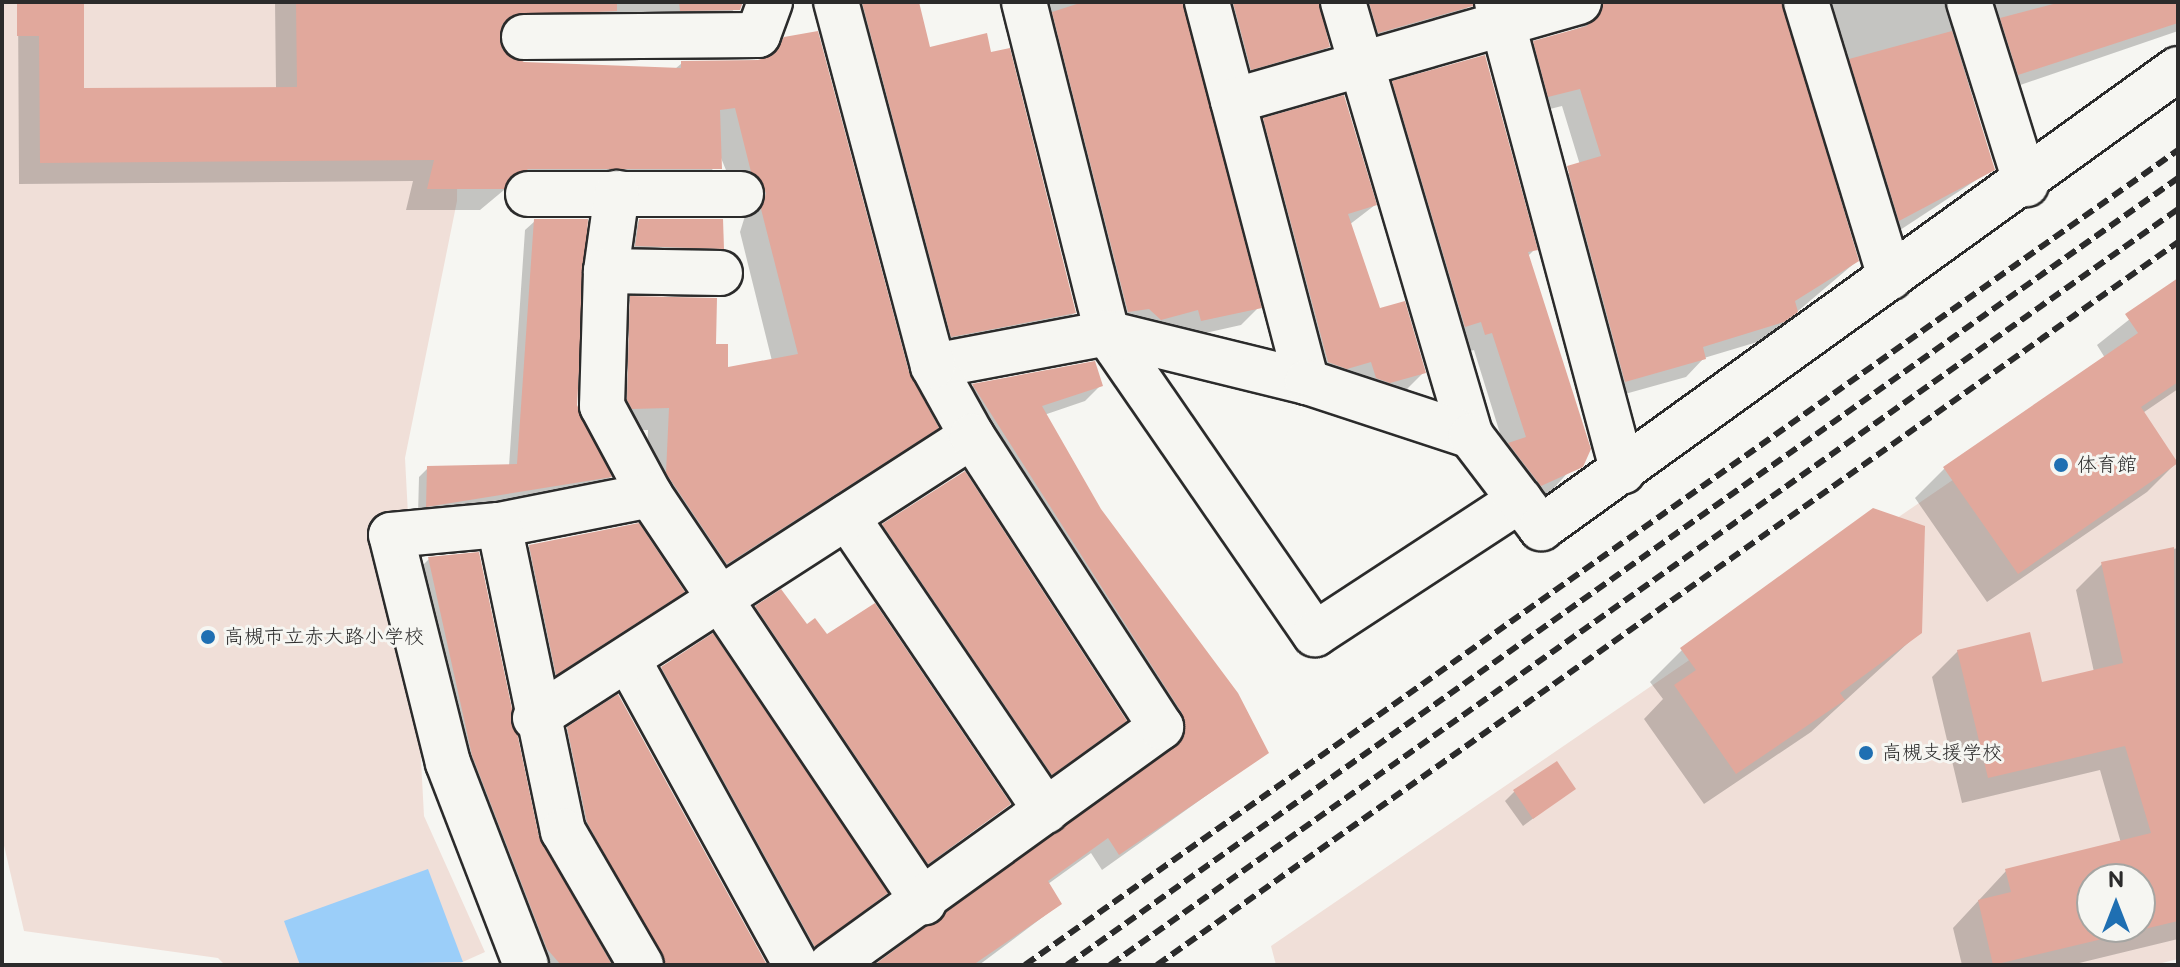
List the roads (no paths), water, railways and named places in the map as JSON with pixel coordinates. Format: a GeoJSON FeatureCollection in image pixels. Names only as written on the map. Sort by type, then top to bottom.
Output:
{"type":"FeatureCollection","features":[{"type":"Feature","properties":{"kind":"street"},"geometry":{"type":"LineString","coordinates":[[524,37],[758,35],[770,2]]}},
{"type":"Feature","properties":{"kind":"street"},"geometry":{"type":"LineString","coordinates":[[831,965],[924,902],[1161,727],[972,436],[933,366],[836,2]]}},
{"type":"Feature","properties":{"kind":"street"},"geometry":{"type":"LineString","coordinates":[[1024,2],[1107,333],[1315,634],[1520,500]]}},
{"type":"Feature","properties":{"kind":"street"},"geometry":{"type":"LineString","coordinates":[[1207,2],[1307,382]]}},
{"type":"Feature","properties":{"kind":"street"},"geometry":{"type":"LineString","coordinates":[[1343,2],[1471,436],[1541,528],[1890,277],[2026,184],[2178,69]]}},
{"type":"Feature","properties":{"kind":"street"},"geometry":{"type":"LineString","coordinates":[[1233,101],[1360,62],[1500,12],[1579,2]]}},
{"type":"Feature","properties":{"kind":"street"},"geometry":{"type":"LineString","coordinates":[[1806,2],[1890,277]]}},
{"type":"Feature","properties":{"kind":"street"},"geometry":{"type":"LineString","coordinates":[[1969,2],[2026,184]]}},
{"type":"Feature","properties":{"kind":"street"},"geometry":{"type":"LineString","coordinates":[[1500,12],[1623,471]]}},
{"type":"Feature","properties":{"kind":"street"},"geometry":{"type":"LineString","coordinates":[[617,193],[606,271],[602,406],[650,495],[924,902]]}},
{"type":"Feature","properties":{"kind":"street"},"geometry":{"type":"LineString","coordinates":[[528,194],[741,194]]}},
{"type":"Feature","properties":{"kind":"street"},"geometry":{"type":"LineString","coordinates":[[606,271],[720,273]]}},
{"type":"Feature","properties":{"kind":"street"},"geometry":{"type":"LineString","coordinates":[[933,366],[1107,333],[1307,382],[1471,436]]}},
{"type":"Feature","properties":{"kind":"street"},"geometry":{"type":"LineString","coordinates":[[535,718],[630,663],[972,436]]}},
{"type":"Feature","properties":{"kind":"street"},"geometry":{"type":"LineString","coordinates":[[526,965],[448,763],[391,535],[499,525],[650,495]]}},
{"type":"Feature","properties":{"kind":"street"},"geometry":{"type":"LineString","coordinates":[[847,517],[1046,811]]}},
{"type":"Feature","properties":{"kind":"street"},"geometry":{"type":"LineString","coordinates":[[499,525],[535,718],[563,831],[641,965]]}},
{"type":"Feature","properties":{"kind":"street"},"geometry":{"type":"LineString","coordinates":[[630,663],[796,965]]}},
{"type":"Feature","properties":{"kind":"water"},"geometry":{"type":"Polygon","coordinates":[[[428,869],[463,962],[300,965],[284,921],[428,869]]]}},
{"type":"Feature","properties":{"kind":"railway"},"geometry":{"type":"LineString","coordinates":[[1025,965],[2178,150]]}},
{"type":"Feature","properties":{"kind":"railway"},"geometry":{"type":"LineString","coordinates":[[1067,965],[2178,178]]}},
{"type":"Feature","properties":{"kind":"railway"},"geometry":{"type":"LineString","coordinates":[[1110,965],[2178,209]]}},
{"type":"Feature","properties":{"kind":"railway"},"geometry":{"type":"LineString","coordinates":[[1157,965],[2178,242]]}},
{"type":"Feature","properties":{"kind":"place","name":"体育館"},"geometry":{"type":"Point","coordinates":[2061,465]}},
{"type":"Feature","properties":{"kind":"place","name":"高槻市立赤大路小学校"},"geometry":{"type":"Point","coordinates":[208,637]}},
{"type":"Feature","properties":{"kind":"place","name":"高槻支援学校"},"geometry":{"type":"Point","coordinates":[1866,753]}}]}
